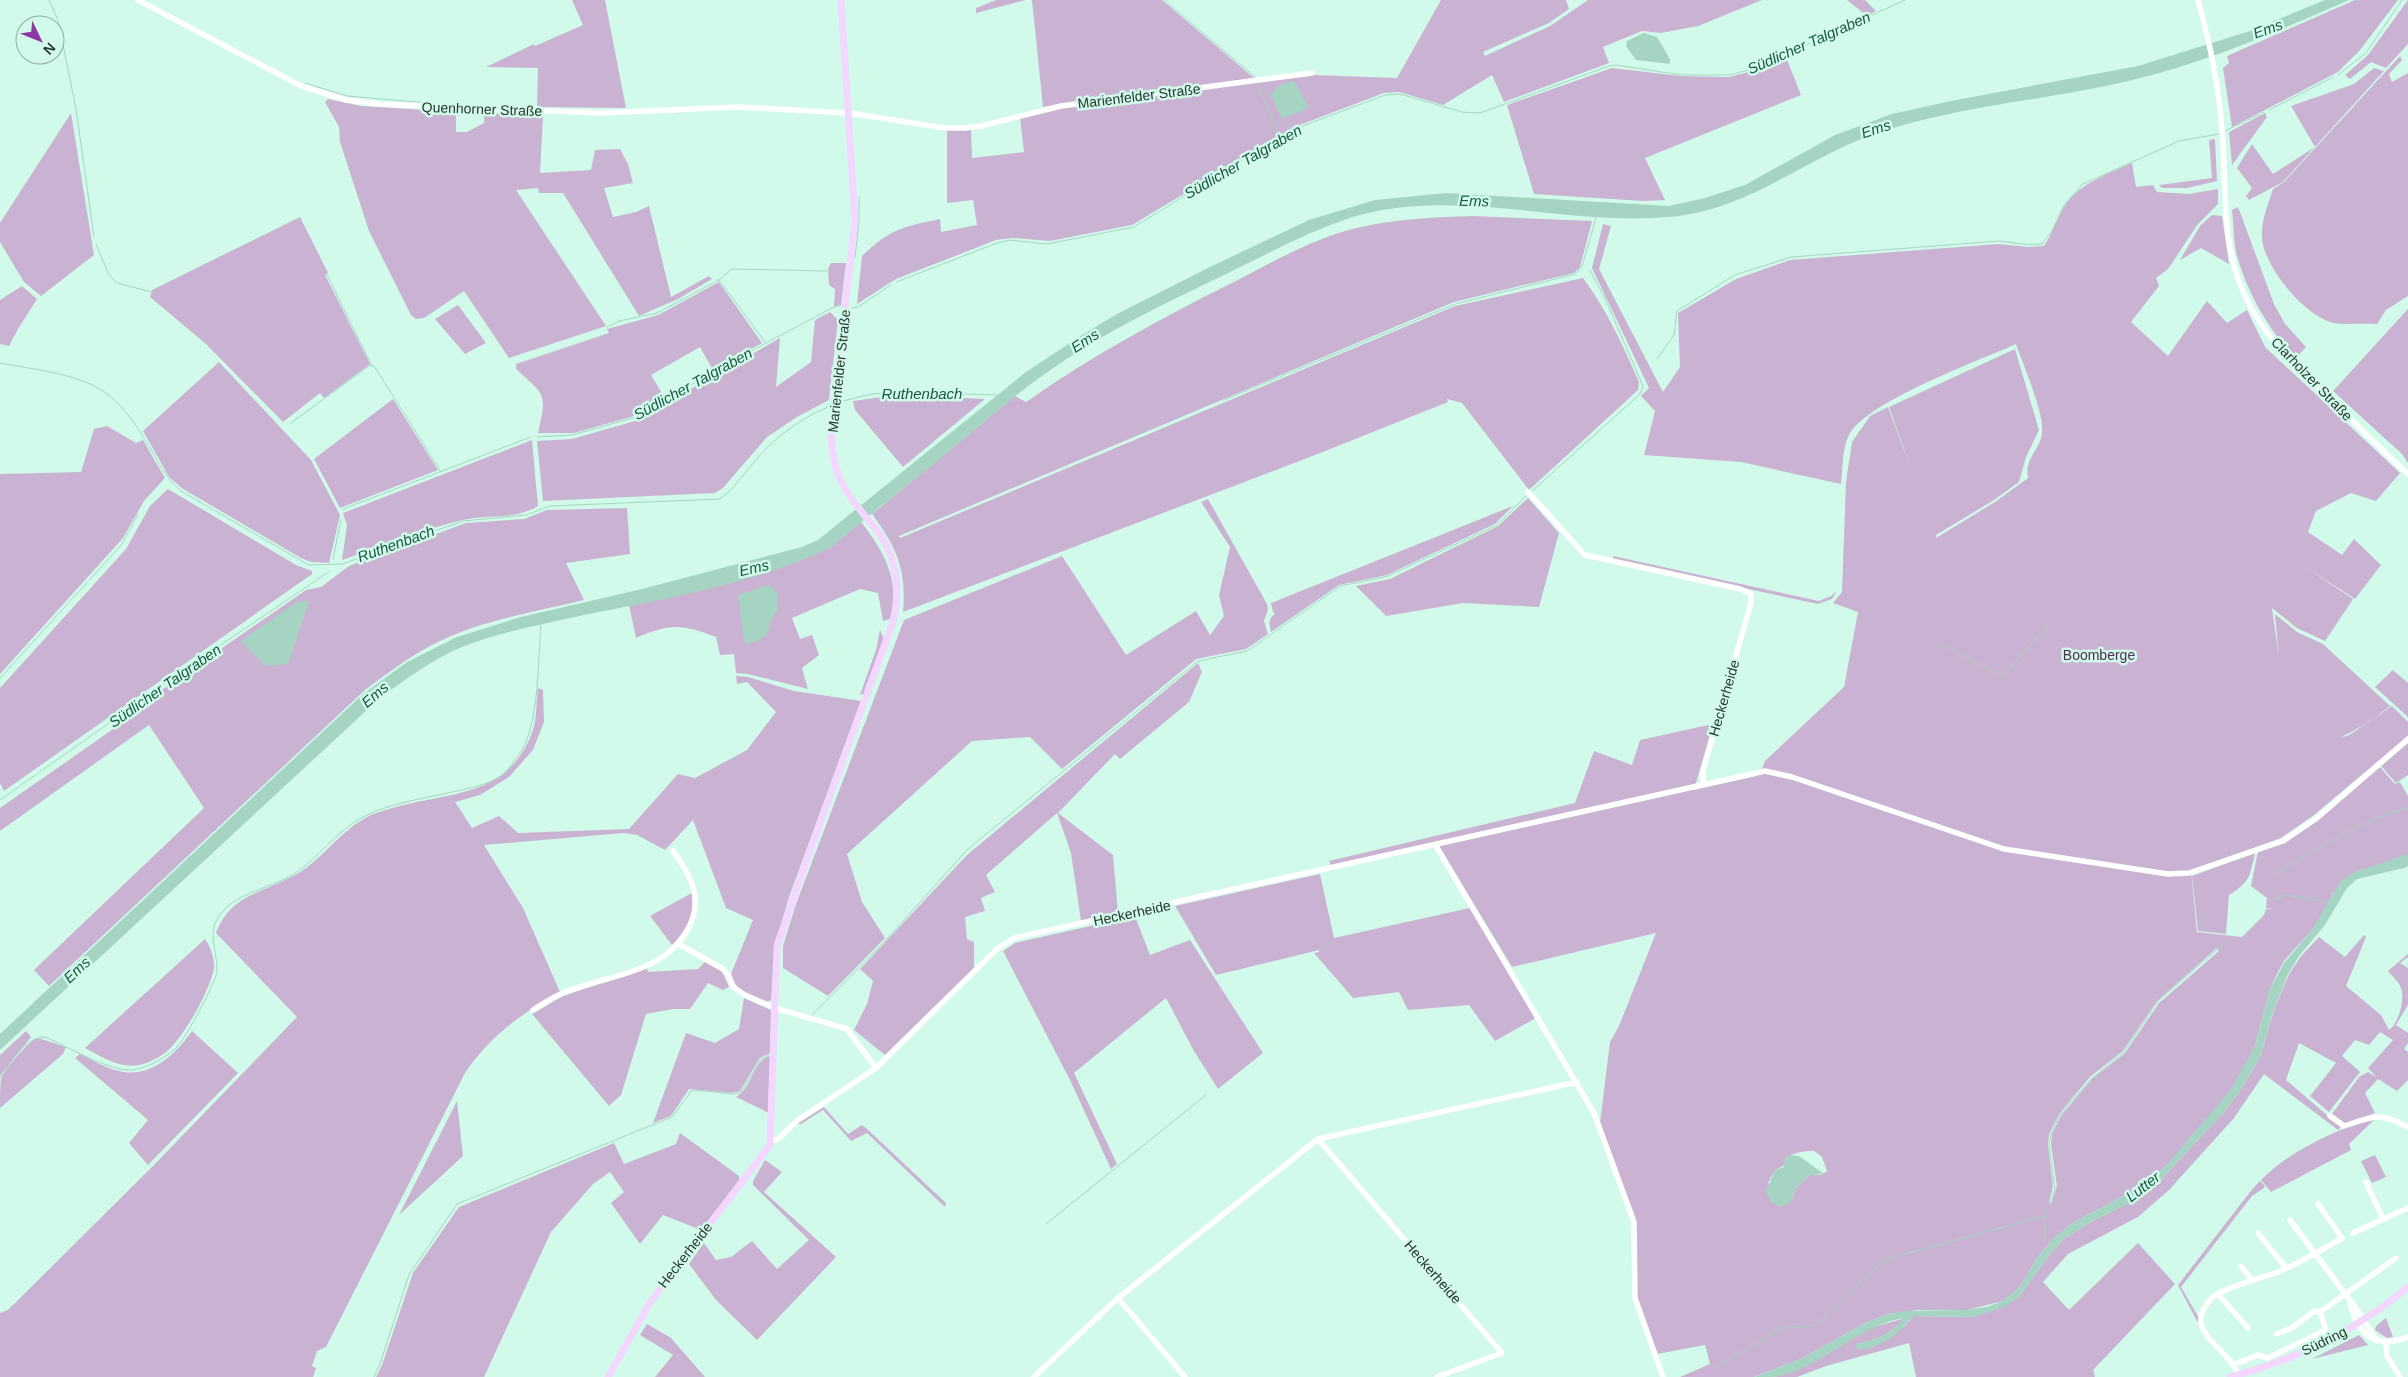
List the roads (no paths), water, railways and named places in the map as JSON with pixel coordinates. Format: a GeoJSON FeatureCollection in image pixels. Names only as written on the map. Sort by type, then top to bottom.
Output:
{"type":"FeatureCollection","features":[{"type":"Feature","properties":{"kind":"main road","name":"Marienfelder Straße"},"geometry":{"type":"LineString","coordinates":[[841,0],[855,220],[836,380],[831,431],[832,451],[840,479],[855,504],[890,552],[898,595],[893,622],[866,698]]}},
{"type":"Feature","properties":{"kind":"main road","name":"Heckerheide"},"geometry":{"type":"LineString","coordinates":[[608,1377],[651,1301],[766,1154],[772,1140],[777,946],[866,698]]}},
{"type":"Feature","properties":{"kind":"main road","name":"Südring"},"geometry":{"type":"LineString","coordinates":[[2234,1376],[2310,1350],[2361,1321],[2408,1287]]}},
{"type":"Feature","properties":{"kind":"street","name":"Quenhorner Straße"},"geometry":{"type":"LineString","coordinates":[[138,0],[301,86],[361,102],[600,113],[738,108],[849,113]]}},
{"type":"Feature","properties":{"kind":"street","name":"Clarholzer Straße"},"geometry":{"type":"LineString","coordinates":[[2198,0],[2213,62],[2222,128],[2227,232],[2234,268],[2247,300],[2262,327],[2290,360],[2408,474]]}},
{"type":"Feature","properties":{"kind":"street","name":"Marienfelder Straße"},"geometry":{"type":"LineString","coordinates":[[849,113],[945,128],[965,128],[981,126],[1061,106],[1312,73]]}},
{"type":"Feature","properties":{"kind":"street","name":"Heckerheide"},"geometry":{"type":"LineString","coordinates":[[772,1140],[777,1140],[798,1120],[876,1068],[998,948],[1014,938],[1436,846],[1703,784],[1702,771],[1751,603],[1751,594],[1740,589],[1585,555],[1528,492]]}},
{"type":"Feature","properties":{"kind":"street"},"geometry":{"type":"LineString","coordinates":[[1703,784],[1770,771],[2004,849],[2168,874],[2189,873],[2284,841],[2317,818],[2408,740]]}},
{"type":"Feature","properties":{"kind":"street"},"geometry":{"type":"LineString","coordinates":[[1436,846],[1594,1113],[1634,1222],[1635,1298],[1663,1377]]}},
{"type":"Feature","properties":{"kind":"street"},"geometry":{"type":"LineString","coordinates":[[533,1010],[563,993],[653,963],[679,944],[694,916],[696,897],[692,878],[673,851]]}},
{"type":"Feature","properties":{"kind":"street"},"geometry":{"type":"LineString","coordinates":[[679,944],[723,969],[729,976],[733,987],[740,992],[775,1008],[847,1029],[876,1068]]}},
{"type":"Feature","properties":{"kind":"street"},"geometry":{"type":"LineString","coordinates":[[1034,1377],[1118,1298],[1318,1139],[1577,1082]]}},
{"type":"Feature","properties":{"kind":"street"},"geometry":{"type":"LineString","coordinates":[[2330,1116],[2344,1126],[2375,1116],[2388,1117],[2408,1127]]}},
{"type":"Feature","properties":{"kind":"street","name":"Heckerheide"},"geometry":{"type":"LineString","coordinates":[[1318,1139],[1502,1353],[1437,1377]]}},
{"type":"Feature","properties":{"kind":"street"},"geometry":{"type":"LineString","coordinates":[[2366,1182],[2383,1219]]}},
{"type":"Feature","properties":{"kind":"street"},"geometry":{"type":"LineString","coordinates":[[2234,1376],[2233,1364],[2201,1324],[2201,1318],[2209,1302],[2218,1294],[2286,1268],[2342,1238],[2318,1204]]}},
{"type":"Feature","properties":{"kind":"street"},"geometry":{"type":"LineString","coordinates":[[2353,1233],[2408,1209]]}},
{"type":"Feature","properties":{"kind":"street"},"geometry":{"type":"LineString","coordinates":[[2290,1220],[2377,1341],[2386,1343],[2408,1337]]}},
{"type":"Feature","properties":{"kind":"street"},"geometry":{"type":"LineString","coordinates":[[2258,1234],[2286,1268]]}},
{"type":"Feature","properties":{"kind":"street"},"geometry":{"type":"LineString","coordinates":[[2276,1334],[2292,1328],[2314,1311],[2320,1312],[2396,1258]]}},
{"type":"Feature","properties":{"kind":"street"},"geometry":{"type":"LineString","coordinates":[[2241,1266],[2252,1280]]}},
{"type":"Feature","properties":{"kind":"street"},"geometry":{"type":"LineString","coordinates":[[2218,1294],[2248,1328]]}},
{"type":"Feature","properties":{"kind":"street"},"geometry":{"type":"LineString","coordinates":[[1118,1298],[1185,1377]]}},
{"type":"Feature","properties":{"kind":"street"},"geometry":{"type":"LineString","coordinates":[[2233,1364],[2258,1355],[2268,1358],[2326,1330],[2320,1312]]}},
{"type":"Feature","properties":{"kind":"street"},"geometry":{"type":"LineString","coordinates":[[2386,1343],[2387,1356],[2400,1377]]}},
{"type":"Feature","properties":{"kind":"water","name":"Ems"},"geometry":{"type":"Polygon","coordinates":[[[2325,0],[2349,0],[2230,50],[2138,79],[1940,116],[1886,130],[1834,151],[1758,191],[1706,211],[1679,216],[1638,218],[1596,217],[1471,206],[1429,206],[1388,209],[1347,219],[1301,238],[1144,314],[1065,360],[1001,407],[831,547],[800,561],[733,583],[498,635],[462,647],[431,663],[382,696],[0,1050],[0,1034],[363,694],[407,662],[457,637],[521,617],[642,589],[802,547],[818,540],[1026,372],[1079,337],[1117,314],[1309,220],[1375,200],[1446,193],[1669,206],[1705,198],[1745,185],[1835,135],[1892,114],[2138,66],[2250,31],[2325,0]]]}},
{"type":"Feature","properties":{"kind":"water"},"geometry":{"type":"Polygon","coordinates":[[[1644,33],[1657,37],[1670,59],[1670,64],[1636,60],[1626,46],[1627,41],[1644,33]]]}},
{"type":"Feature","properties":{"kind":"water"},"geometry":{"type":"Polygon","coordinates":[[[1294,81],[1309,108],[1282,119],[1271,94],[1279,85],[1294,81]]]}},
{"type":"Feature","properties":{"kind":"water"},"geometry":{"type":"Polygon","coordinates":[[[769,585],[778,594],[777,611],[770,623],[767,635],[757,641],[745,644],[738,595],[769,585]]]}},
{"type":"Feature","properties":{"kind":"water"},"geometry":{"type":"Polygon","coordinates":[[[309,601],[288,664],[266,666],[241,641],[297,602],[309,601]]]}},
{"type":"Feature","properties":{"kind":"water","name":"Lutter"},"geometry":{"type":"Polygon","coordinates":[[[2408,854],[2408,866],[2357,879],[2347,888],[2325,925],[2299,956],[2288,974],[2274,1009],[2260,1057],[2242,1088],[2224,1112],[2145,1195],[2089,1223],[2065,1238],[2049,1255],[2019,1297],[2004,1307],[1973,1317],[1913,1316],[1889,1339],[1874,1347],[1857,1349],[1856,1344],[1890,1332],[1904,1318],[1887,1323],[1854,1338],[1807,1366],[1791,1373],[1774,1377],[1754,1377],[1801,1359],[1865,1323],[1888,1314],[1902,1311],[1967,1310],[1986,1307],[2003,1301],[2019,1288],[2038,1257],[2052,1240],[2071,1224],[2142,1186],[2167,1165],[2231,1089],[2255,1046],[2270,989],[2284,963],[2311,931],[2341,881],[2355,872],[2408,854]]]}},
{"type":"Feature","properties":{"kind":"water"},"geometry":{"type":"Polygon","coordinates":[[[1790,1155],[1799,1156],[1824,1174],[1809,1175],[1795,1189],[1791,1202],[1780,1207],[1771,1202],[1766,1191],[1775,1170],[1784,1167],[1785,1159],[1790,1155]]]}},
{"type":"Feature","properties":{"kind":"waterway"},"geometry":{"type":"LineString","coordinates":[[49,0],[58,20],[76,109],[94,237]]}},
{"type":"Feature","properties":{"kind":"waterway"},"geometry":{"type":"LineString","coordinates":[[1164,0],[1255,77]]}},
{"type":"Feature","properties":{"kind":"waterway","name":"Südlicher Talgraben"},"geometry":{"type":"LineString","coordinates":[[896,282],[997,243],[1010,240],[1047,244],[1134,227],[1273,141],[1305,125],[1385,95],[1400,94],[1462,112],[1480,113],[1609,66],[1616,65],[1681,75],[1729,75],[1756,68],[1905,0]]}},
{"type":"Feature","properties":{"kind":"waterway"},"geometry":{"type":"LineString","coordinates":[[2338,75],[2366,53],[2402,0]]}},
{"type":"Feature","properties":{"kind":"waterway"},"geometry":{"type":"LineString","coordinates":[[2269,110],[2333,77]]}},
{"type":"Feature","properties":{"kind":"waterway"},"geometry":{"type":"LineString","coordinates":[[305,83],[347,96],[428,103]]}},
{"type":"Feature","properties":{"kind":"waterway"},"geometry":{"type":"LineString","coordinates":[[1258,84],[1279,136]]}},
{"type":"Feature","properties":{"kind":"waterway"},"geometry":{"type":"LineString","coordinates":[[2225,131],[2264,112]]}},
{"type":"Feature","properties":{"kind":"waterway"},"geometry":{"type":"LineString","coordinates":[[1657,359],[1674,335],[1677,311],[1735,275],[1791,257],[1999,241],[2030,245],[2042,244],[2052,231],[2064,205],[2083,184],[2179,141],[2219,134]]}},
{"type":"Feature","properties":{"kind":"waterway"},"geometry":{"type":"LineString","coordinates":[[855,258],[859,221],[859,197]]}},
{"type":"Feature","properties":{"kind":"waterway"},"geometry":{"type":"LineString","coordinates":[[1224,400],[1455,304],[1575,274],[1582,266],[1597,214]]}},
{"type":"Feature","properties":{"kind":"waterway"},"geometry":{"type":"LineString","coordinates":[[96,244],[109,275],[117,283],[152,292]]}},
{"type":"Feature","properties":{"kind":"waterway"},"geometry":{"type":"LineString","coordinates":[[719,280],[732,269],[827,271]]}},
{"type":"Feature","properties":{"kind":"waterway"},"geometry":{"type":"LineString","coordinates":[[1532,491],[1640,394],[1643,386],[1604,296],[1590,270]]}},
{"type":"Feature","properties":{"kind":"waterway"},"geometry":{"type":"LineString","coordinates":[[327,275],[372,366]]}},
{"type":"Feature","properties":{"kind":"waterway"},"geometry":{"type":"LineString","coordinates":[[607,327],[619,321],[657,313],[719,280],[765,342]]}},
{"type":"Feature","properties":{"kind":"waterway","name":"Südlicher Talgraben"},"geometry":{"type":"LineString","coordinates":[[852,308],[858,307],[891,285]]}},
{"type":"Feature","properties":{"kind":"waterway","name":"Südlicher Talgraben"},"geometry":{"type":"LineString","coordinates":[[537,437],[572,435],[636,417],[734,360],[834,307],[840,306]]}},
{"type":"Feature","properties":{"kind":"waterway","name":"Ruthenbach"},"geometry":{"type":"LineString","coordinates":[[0,363],[72,377],[98,388],[110,396],[129,416],[141,432],[164,472],[181,491],[309,565],[342,564],[463,521],[526,515],[550,506],[720,499],[733,487],[761,454],[781,436],[804,419],[828,407]]}},
{"type":"Feature","properties":{"kind":"waterway"},"geometry":{"type":"LineString","coordinates":[[291,423],[370,365],[374,366],[441,472]]}},
{"type":"Feature","properties":{"kind":"waterway","name":"Ruthenbach"},"geometry":{"type":"LineString","coordinates":[[839,402],[871,394],[898,392],[997,395]]}},
{"type":"Feature","properties":{"kind":"waterway","name":"Südlicher Talgraben"},"geometry":{"type":"LineString","coordinates":[[343,509],[531,437]]}},
{"type":"Feature","properties":{"kind":"waterway"},"geometry":{"type":"LineString","coordinates":[[812,1015],[886,940],[968,849],[1198,661],[1247,651],[1340,586],[1388,576],[1497,525],[1526,496]]}},
{"type":"Feature","properties":{"kind":"waterway"},"geometry":{"type":"LineString","coordinates":[[0,678],[122,544],[138,514]]}},
{"type":"Feature","properties":{"kind":"waterway","name":"Südlicher Talgraben"},"geometry":{"type":"LineString","coordinates":[[333,559],[341,519]]}},
{"type":"Feature","properties":{"kind":"waterway","name":"Südlicher Talgraben"},"geometry":{"type":"LineString","coordinates":[[0,800],[203,657],[330,571]]}},
{"type":"Feature","properties":{"kind":"waterway"},"geometry":{"type":"LineString","coordinates":[[0,1078],[24,1046],[37,1038],[45,1037],[118,1069],[138,1069],[162,1059],[182,1041],[216,976],[214,930],[220,914],[228,906],[242,897],[294,874],[344,830],[373,812],[418,799],[464,790],[500,777],[522,750],[528,738],[537,690],[541,625]]}},
{"type":"Feature","properties":{"kind":"waterway"},"geometry":{"type":"LineString","coordinates":[[1940,644],[2002,676],[2048,626]]}},
{"type":"Feature","properties":{"kind":"waterway"},"geometry":{"type":"LineString","coordinates":[[2271,876],[2354,828],[2390,813],[2408,808]]}},
{"type":"Feature","properties":{"kind":"waterway"},"geometry":{"type":"LineString","coordinates":[[2273,900],[2285,895],[2330,902]]}},
{"type":"Feature","properties":{"kind":"waterway"},"geometry":{"type":"LineString","coordinates":[[2050,1203],[2055,1189],[2049,1145],[2051,1134],[2061,1113],[2091,1079],[2124,1052],[2158,1001],[2227,941]]}},
{"type":"Feature","properties":{"kind":"waterway"},"geometry":{"type":"LineString","coordinates":[[374,1377],[409,1275],[457,1204],[672,1117],[692,1090],[734,1094],[741,1092],[761,1059],[769,1055]]}},
{"type":"Feature","properties":{"kind":"waterway"},"geometry":{"type":"LineString","coordinates":[[1046,1224],[1206,1095]]}},
{"type":"Feature","properties":{"kind":"waterway"},"geometry":{"type":"LineString","coordinates":[[2045,1238],[2044,1221],[2047,1209]]}},
{"type":"Feature","properties":{"kind":"waterway"},"geometry":{"type":"LineString","coordinates":[[1715,1367],[1782,1328],[1804,1327],[1818,1323],[1878,1265],[1887,1259],[2044,1216]]}},
{"type":"Feature","properties":{"kind":"park label","name":"Boomberge"},"geometry":{"type":"Point","coordinates":[2099,655]}}]}
